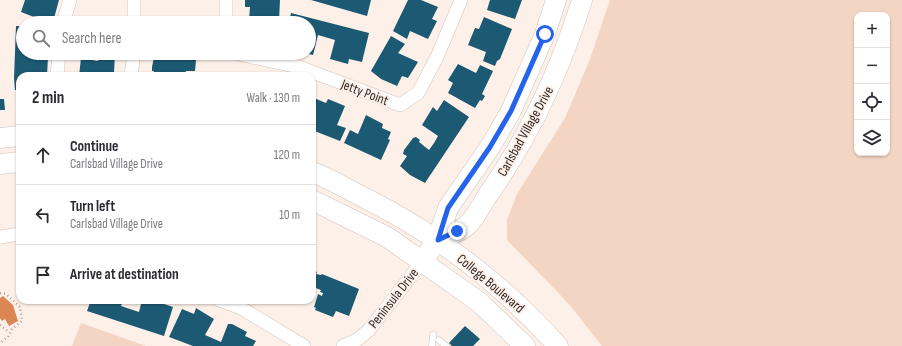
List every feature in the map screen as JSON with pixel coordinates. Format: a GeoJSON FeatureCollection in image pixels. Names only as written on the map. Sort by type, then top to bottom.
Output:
{"type":"FeatureCollection","features":[{"type":"Feature","properties":{"kind":"main road","name":"Carlsbad Village Drive"},"geometry":{"type":"LineString","coordinates":[[422,262],[438,240],[448,208],[490,147],[511,111],[540,47],[556,0]]}},
{"type":"Feature","properties":{"kind":"main road","name":"Carlsbad Village Drive"},"geometry":{"type":"LineString","coordinates":[[438,240],[466,227],[511,161],[533,123],[555,77],[569,42],[582,0]]}},
{"type":"Feature","properties":{"kind":"main road"},"geometry":{"type":"LineString","coordinates":[[0,138],[16,136]]}},
{"type":"Feature","properties":{"kind":"main road"},"geometry":{"type":"LineString","coordinates":[[0,164],[16,162]]}},
{"type":"Feature","properties":{"kind":"main road","name":"College Boulevard"},"geometry":{"type":"LineString","coordinates":[[316,174],[400,215],[438,240],[480,271],[522,307],[558,346]]}},
{"type":"Feature","properties":{"kind":"main road","name":"College Boulevard"},"geometry":{"type":"LineString","coordinates":[[316,202],[386,237],[479,302],[525,346]]}},
{"type":"Feature","properties":{"kind":"street"},"geometry":{"type":"LineString","coordinates":[[65,16],[70,0]]}},
{"type":"Feature","properties":{"kind":"street"},"geometry":{"type":"LineString","coordinates":[[134,0],[134,16]]}},
{"type":"Feature","properties":{"kind":"street"},"geometry":{"type":"LineString","coordinates":[[226,0],[226,16]]}},
{"type":"Feature","properties":{"kind":"street","name":"Jetty Point"},"geometry":{"type":"LineString","coordinates":[[316,73],[400,105],[418,93],[437,57],[461,0]]}},
{"type":"Feature","properties":{"kind":"street"},"geometry":{"type":"LineString","coordinates":[[57,72],[58,60]]}},
{"type":"Feature","properties":{"kind":"street"},"geometry":{"type":"LineString","coordinates":[[132,72],[133,60]]}},
{"type":"Feature","properties":{"kind":"street","name":"Jetty Point"},"geometry":{"type":"LineString","coordinates":[[266,60],[299,67],[312,72]]}},
{"type":"Feature","properties":{"kind":"street"},"geometry":{"type":"LineString","coordinates":[[0,237],[16,235]]}},
{"type":"Feature","properties":{"kind":"street","name":"Peninsula Drive"},"geometry":{"type":"LineString","coordinates":[[343,346],[357,340],[369,330],[422,262]]}},
{"type":"Feature","properties":{"kind":"street"},"geometry":{"type":"LineString","coordinates":[[230,304],[242,308],[304,346]]}},
{"type":"Feature","properties":{"kind":"lane"},"geometry":{"type":"LineString","coordinates":[[432,346],[434,335]]}},
{"type":"Feature","properties":{"kind":"lane"},"geometry":{"type":"LineString","coordinates":[[440,340],[446,346]]}},
{"type":"Feature","properties":{"kind":"path"},"geometry":{"type":"LineString","coordinates":[[0,293],[6,294],[16,303]]}},
{"type":"Feature","properties":{"kind":"path"},"geometry":{"type":"LineString","coordinates":[[0,343],[8,337],[9,332],[22,321],[20,307],[17,304]]}},
{"type":"Feature","properties":{"kind":"path"},"geometry":{"type":"LineString","coordinates":[[0,325],[9,332]]}},
{"type":"Feature","properties":{"kind":"shaded area"},"geometry":{"type":"Polygon","coordinates":[[[610,0],[902,0],[902,346],[602,346],[568,303],[507,240],[507,220],[517,194],[565,118],[590,59],[610,0]]]}},
{"type":"Feature","properties":{"kind":"shaded area"},"geometry":{"type":"Polygon","coordinates":[[[3,296],[13,305],[18,321],[9,326],[5,319],[2,321],[0,318],[0,298],[3,296]]]}},
{"type":"Feature","properties":{"kind":"shaded area"},"geometry":{"type":"Polygon","coordinates":[[[81,323],[146,346],[72,346],[81,323]]]}},
{"type":"Feature","properties":{"kind":"building"},"geometry":{"type":"Polygon","coordinates":[[[25,0],[59,0],[55,16],[31,16],[21,12],[25,0]]]}},
{"type":"Feature","properties":{"kind":"building"},"geometry":{"type":"Polygon","coordinates":[[[245,0],[280,0],[279,16],[249,16],[250,7],[245,7],[245,0]]]}},
{"type":"Feature","properties":{"kind":"building"},"geometry":{"type":"Polygon","coordinates":[[[311,0],[371,0],[367,16],[311,0]]]}},
{"type":"Feature","properties":{"kind":"building"},"geometry":{"type":"Polygon","coordinates":[[[408,0],[421,0],[438,7],[432,19],[437,21],[428,39],[410,31],[407,39],[393,31],[408,0]]]}},
{"type":"Feature","properties":{"kind":"building"},"geometry":{"type":"Polygon","coordinates":[[[490,0],[522,0],[515,19],[487,10],[490,0]]]}},
{"type":"Feature","properties":{"kind":"building"},"geometry":{"type":"Polygon","coordinates":[[[291,13],[303,16],[290,16],[291,13]]]}},
{"type":"Feature","properties":{"kind":"building"},"geometry":{"type":"Polygon","coordinates":[[[484,17],[512,29],[500,59],[497,61],[495,66],[483,61],[486,52],[468,45],[475,28],[479,29],[484,17]]]}},
{"type":"Feature","properties":{"kind":"building"},"geometry":{"type":"Polygon","coordinates":[[[316,19],[369,33],[362,62],[349,59],[348,64],[330,59],[335,40],[318,35],[316,43],[316,19]]]}},
{"type":"Feature","properties":{"kind":"building"},"geometry":{"type":"Polygon","coordinates":[[[16,26],[16,60],[48,60],[47,72],[16,72],[16,90],[14,78],[16,26]]]}},
{"type":"Feature","properties":{"kind":"building"},"geometry":{"type":"Polygon","coordinates":[[[391,36],[405,44],[398,53],[418,62],[408,78],[402,76],[397,86],[381,79],[371,71],[391,36]]]}},
{"type":"Feature","properties":{"kind":"building"},"geometry":{"type":"Polygon","coordinates":[[[81,60],[115,60],[114,72],[79,72],[81,60]]]}},
{"type":"Feature","properties":{"kind":"building"},"geometry":{"type":"Polygon","coordinates":[[[153,60],[196,60],[195,71],[154,72],[152,71],[153,60]]]}},
{"type":"Feature","properties":{"kind":"building"},"geometry":{"type":"Polygon","coordinates":[[[458,64],[476,73],[480,65],[493,71],[482,94],[485,96],[482,101],[480,100],[475,108],[448,93],[453,83],[448,80],[458,64]]]}},
{"type":"Feature","properties":{"kind":"building"},"geometry":{"type":"Polygon","coordinates":[[[0,99],[4,99],[5,110],[0,110],[0,99]]]}},
{"type":"Feature","properties":{"kind":"building"},"geometry":{"type":"Polygon","coordinates":[[[316,99],[326,103],[328,99],[345,106],[337,125],[346,128],[340,141],[316,132],[316,99]]]}},
{"type":"Feature","properties":{"kind":"building"},"geometry":{"type":"Polygon","coordinates":[[[444,100],[469,117],[425,183],[410,175],[400,166],[407,156],[403,154],[404,150],[413,138],[416,137],[420,140],[419,142],[429,150],[434,143],[438,136],[422,125],[433,107],[437,111],[444,100]]]}},
{"type":"Feature","properties":{"kind":"building"},"geometry":{"type":"Polygon","coordinates":[[[366,115],[383,124],[382,128],[391,132],[388,139],[390,140],[381,160],[344,143],[350,130],[358,134],[366,115]]]}},
{"type":"Feature","properties":{"kind":"building"},"geometry":{"type":"Polygon","coordinates":[[[316,274],[322,274],[359,289],[349,316],[336,311],[333,317],[315,310],[316,308],[314,307],[318,294],[322,296],[323,293],[320,292],[321,290],[316,288],[316,274]]]}},
{"type":"Feature","properties":{"kind":"building"},"geometry":{"type":"Polygon","coordinates":[[[90,304],[122,304],[121,306],[139,312],[141,304],[164,304],[173,307],[164,336],[87,311],[90,304]]]}},
{"type":"Feature","properties":{"kind":"building"},"geometry":{"type":"Polygon","coordinates":[[[196,308],[214,319],[205,335],[221,342],[228,324],[232,324],[247,332],[245,336],[256,341],[253,346],[193,346],[169,337],[182,309],[194,314],[196,308]]]}},
{"type":"Feature","properties":{"kind":"building"},"geometry":{"type":"Polygon","coordinates":[[[465,326],[480,339],[473,346],[452,346],[449,343],[465,326]]]}},
{"type":"Feature","properties":{"kind":"route"},"geometry":{"type":"LineString","coordinates":[[457,231],[438,240],[448,208],[490,147],[511,111],[532,67],[545,34]]}}]}
